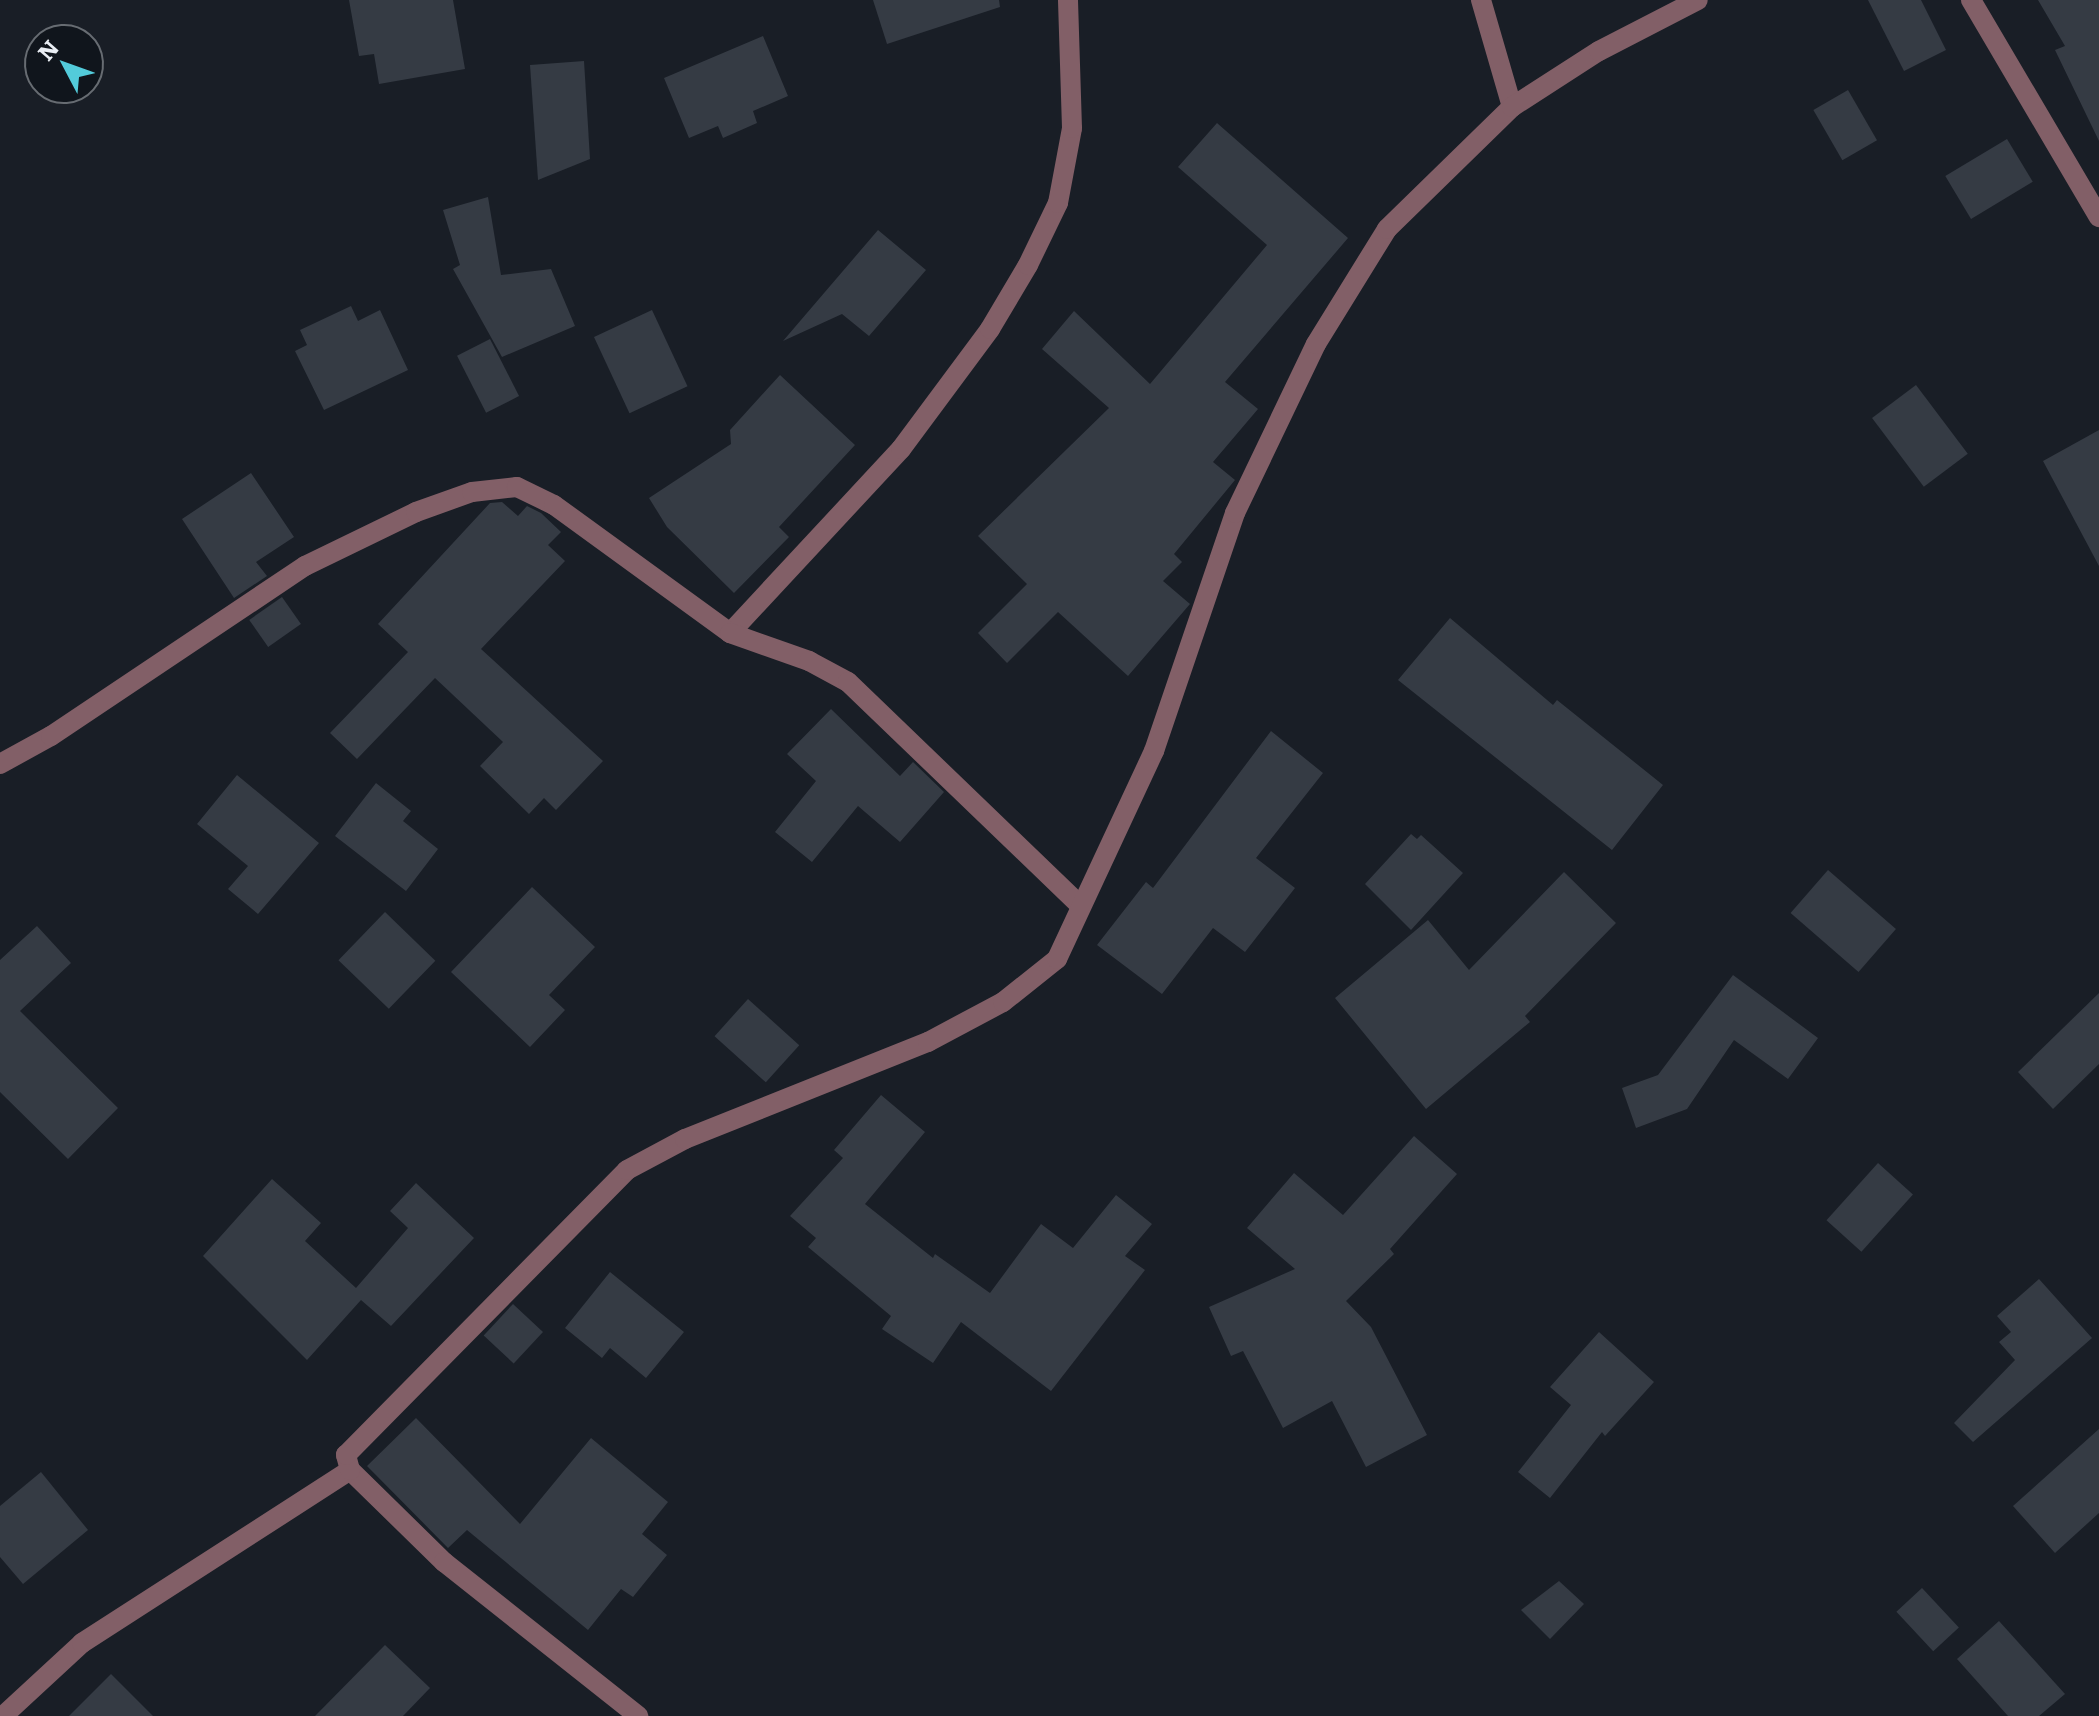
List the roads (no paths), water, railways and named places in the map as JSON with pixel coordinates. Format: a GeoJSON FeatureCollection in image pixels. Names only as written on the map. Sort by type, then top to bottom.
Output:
{"type":"FeatureCollection","features":[{"type":"Feature","properties":{"kind":"street"},"geometry":{"type":"LineString","coordinates":[[730,633],[901,449],[990,329],[1028,265],[1058,203],[1072,128],[1068,0]]}},
{"type":"Feature","properties":{"kind":"street"},"geometry":{"type":"LineString","coordinates":[[1481,0],[1512,107]]}},
{"type":"Feature","properties":{"kind":"street"},"geometry":{"type":"LineString","coordinates":[[638,1716],[444,1562],[350,1470],[346,1455],[627,1170],[685,1139],[928,1042],[1003,1002],[1057,959],[1154,751],[1235,513],[1316,344],[1387,229],[1512,107],[1599,51],[1698,0]]}},
{"type":"Feature","properties":{"kind":"street"},"geometry":{"type":"LineString","coordinates":[[1971,0],[2090,185],[2099,217]]}},
{"type":"Feature","properties":{"kind":"street"},"geometry":{"type":"LineString","coordinates":[[0,764],[51,736],[305,566],[416,512],[472,492],[517,487],[554,505],[730,633],[809,661],[848,682],[1081,906]]}},
{"type":"Feature","properties":{"kind":"street"},"geometry":{"type":"LineString","coordinates":[[3,1716],[82,1643],[350,1470]]}}]}
